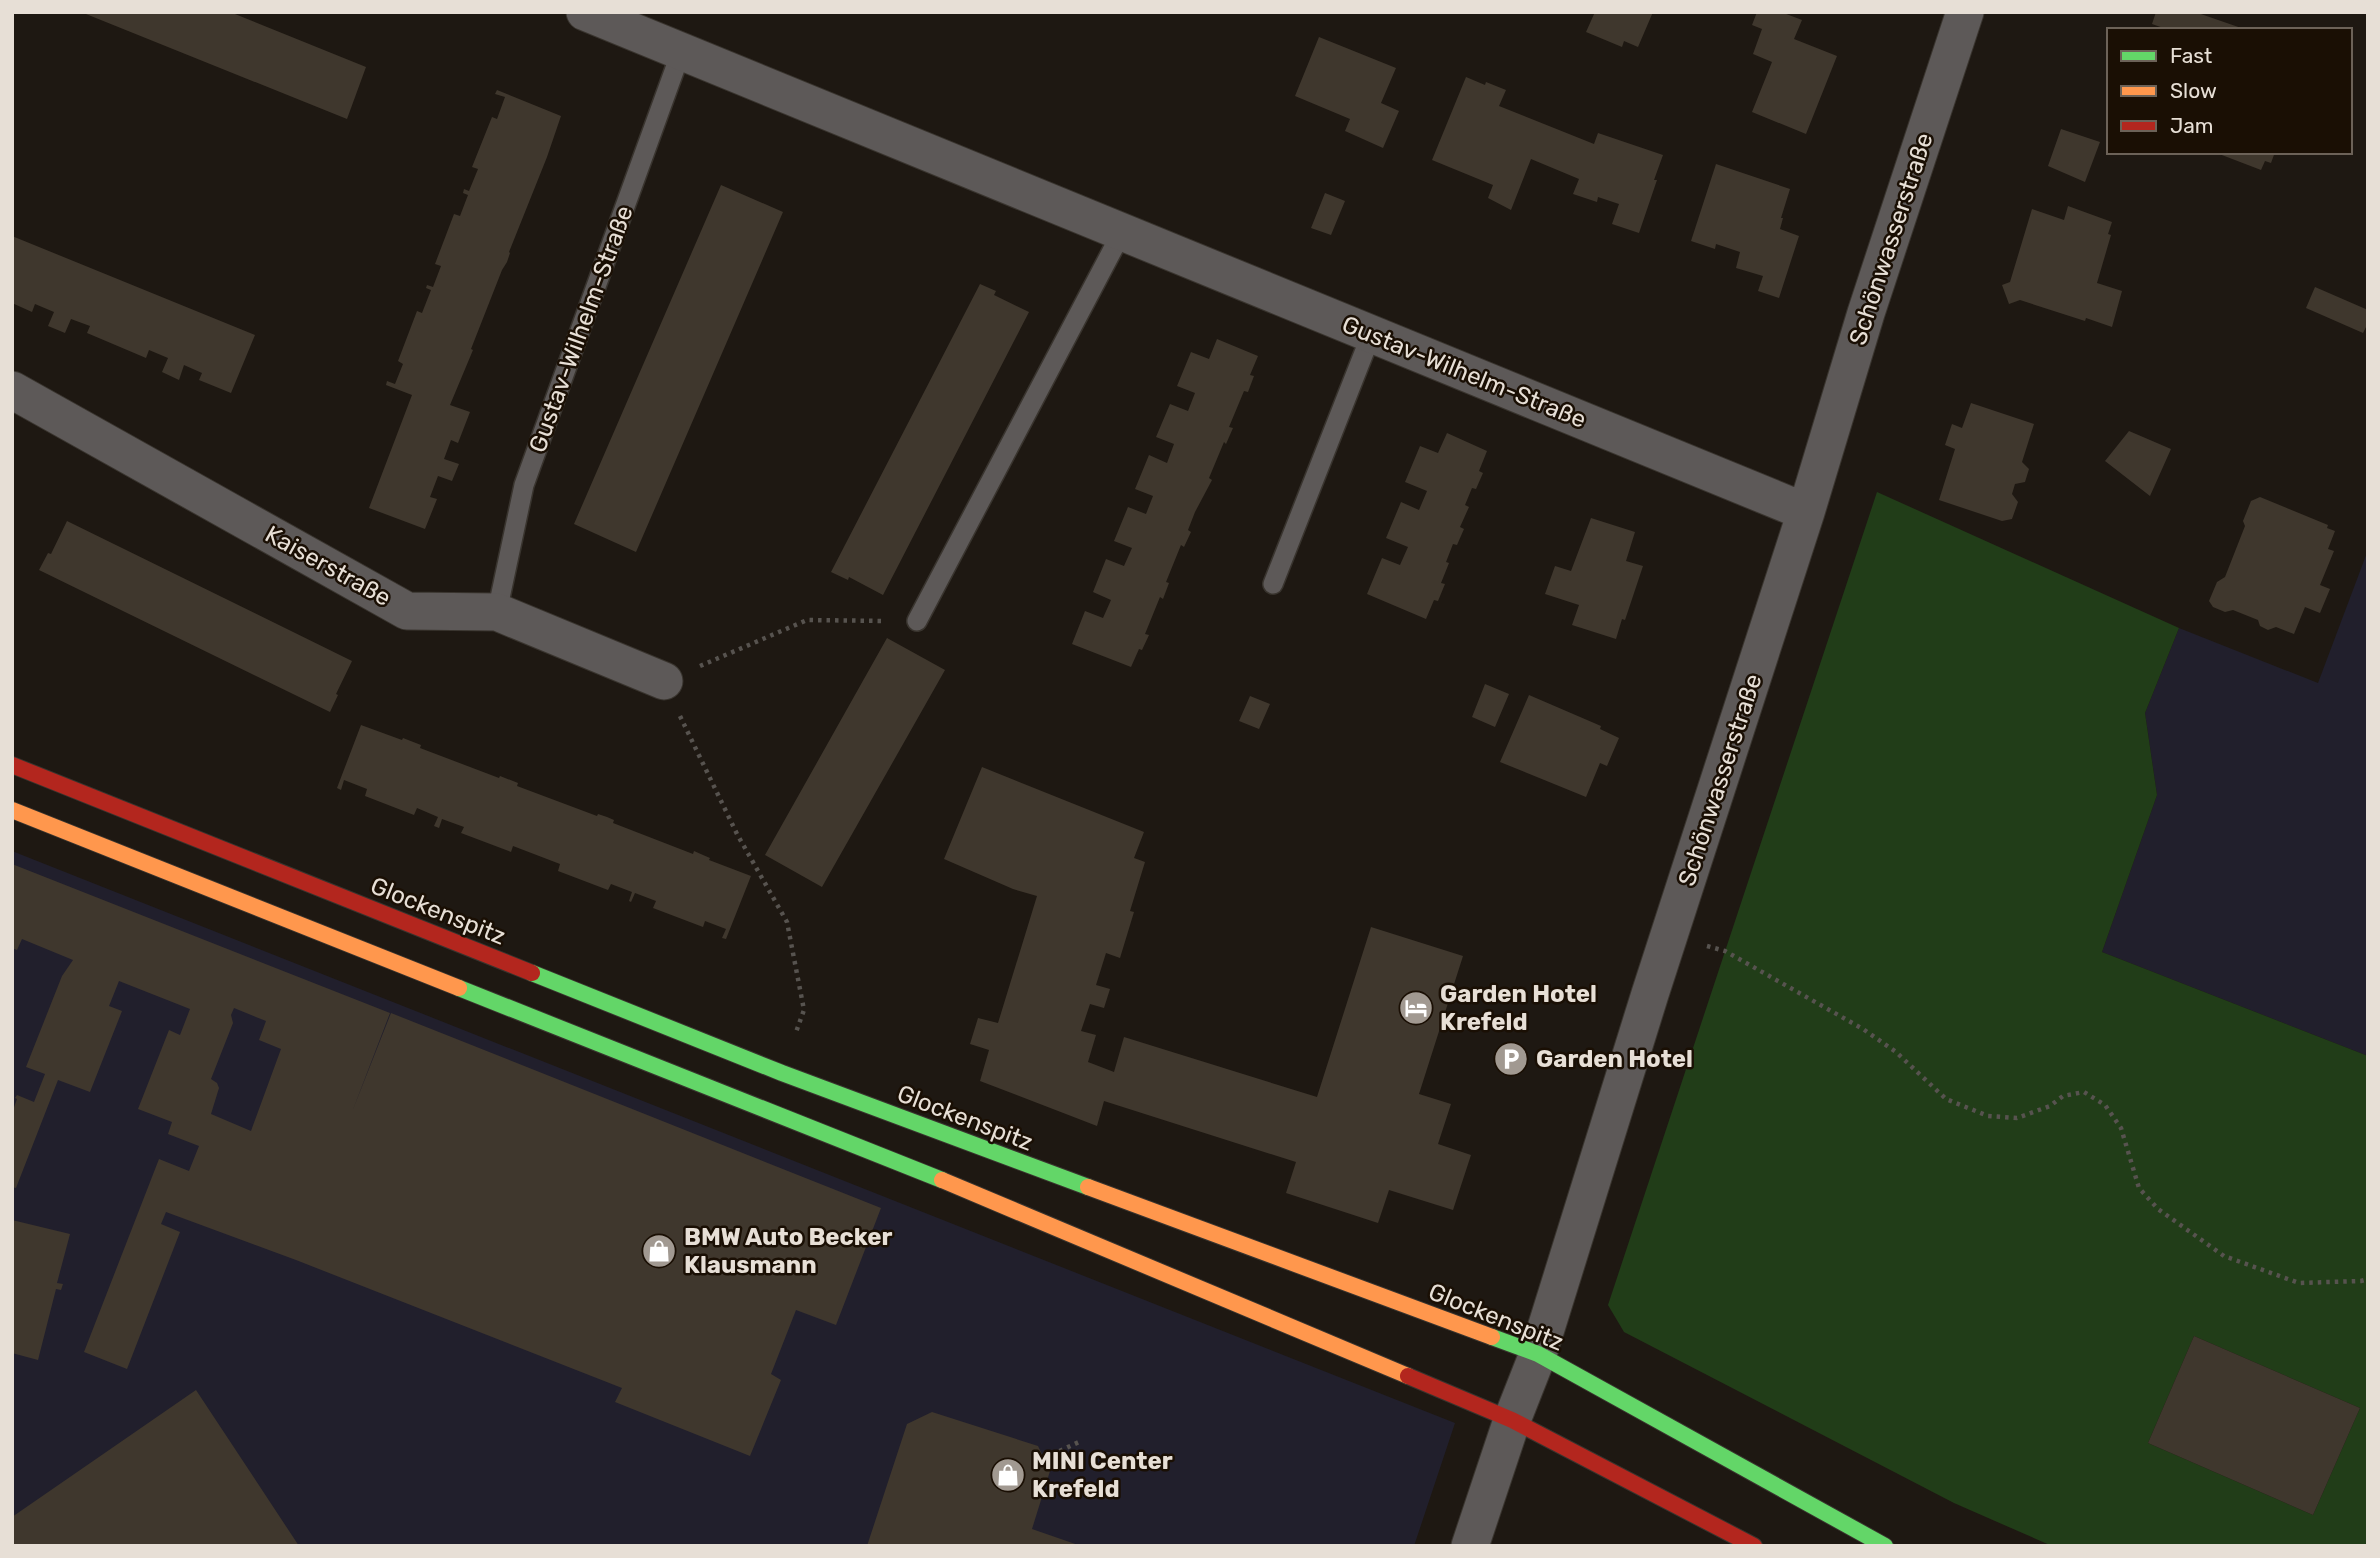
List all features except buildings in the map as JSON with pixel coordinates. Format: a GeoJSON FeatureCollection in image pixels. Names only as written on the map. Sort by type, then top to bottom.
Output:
{"type":"FeatureCollection","features":[{"type":"Feature","properties":{"kind":"main road","name":"Glockenspitz"},"geometry":{"type":"LineString","coordinates":[[12,765],[782,1073],[1538,1354],[1885,1546]]}},
{"type":"Feature","properties":{"kind":"main road"},"geometry":{"type":"LineString","coordinates":[[12,810],[921,1172],[1512,1420],[1754,1546]]}},
{"type":"Feature","properties":{"kind":"street","name":"Gustav-Wilhelm-Straße"},"geometry":{"type":"LineString","coordinates":[[584,12],[1806,512]]}},
{"type":"Feature","properties":{"kind":"street","name":"Schönwasserstraße"},"geometry":{"type":"LineString","coordinates":[[1470,1546],[1512,1420],[1538,1354],[1806,512],[1866,313],[1965,12]]}},
{"type":"Feature","properties":{"kind":"street","name":"Kaiserstraße"},"geometry":{"type":"LineString","coordinates":[[12,390],[407,611],[497,612],[664,681]]}},
{"type":"Feature","properties":{"kind":"lane","name":"Gustav-Wilhelm-Straße"},"geometry":{"type":"LineString","coordinates":[[497,612],[524,485],[681,51]]}},
{"type":"Feature","properties":{"kind":"lane"},"geometry":{"type":"LineString","coordinates":[[918,621],[1122,232]]}},
{"type":"Feature","properties":{"kind":"lane"},"geometry":{"type":"LineString","coordinates":[[1273,584],[1371,334]]}},
{"type":"Feature","properties":{"kind":"path"},"geometry":{"type":"LineString","coordinates":[[782,1073],[804,1010],[787,922],[737,834],[664,681],[807,620],[918,621]]}},
{"type":"Feature","properties":{"kind":"path"},"geometry":{"type":"LineString","coordinates":[[1670,934],[1725,951],[1863,1029],[1896,1052],[1946,1099],[1988,1116],[2017,1118],[2050,1106],[2063,1096],[2084,1092],[2105,1105],[2121,1128],[2139,1188],[2158,1209],[2224,1256],[2299,1283],[2361,1282],[2368,1279]]}},
{"type":"Feature","properties":{"kind":"path"},"geometry":{"type":"LineString","coordinates":[[1044,1458],[1079,1442]]}},
{"type":"Feature","properties":{"kind":"shaded area"},"geometry":{"type":"Polygon","coordinates":[[[2368,550],[2368,1056],[2102,952],[2157,795],[2145,713],[2179,628],[2318,683],[2368,550]]]}},
{"type":"Feature","properties":{"kind":"shaded area"},"geometry":{"type":"Polygon","coordinates":[[[12,851],[1455,1423],[1414,1546],[12,1546],[12,851]]]}},
{"type":"Feature","properties":{"kind":"green space"},"geometry":{"type":"Polygon","coordinates":[[[1877,492],[2179,628],[2145,713],[2157,795],[2102,952],[2368,1056],[2368,1546],[2052,1546],[1954,1503],[1624,1332],[1608,1305],[1877,492]],[[2194,1336],[2148,1443],[2313,1515],[2360,1408],[2194,1336]]]}},
{"type":"Feature","properties":{"kind":"traffic: fast"},"geometry":{"type":"LineString","coordinates":[[532,973],[782,1073],[1088,1187]]}},
{"type":"Feature","properties":{"kind":"traffic: fast"},"geometry":{"type":"LineString","coordinates":[[459,988],[942,1180]]}},
{"type":"Feature","properties":{"kind":"traffic: fast"},"geometry":{"type":"LineString","coordinates":[[1492,1337],[1538,1354],[1885,1546]]}},
{"type":"Feature","properties":{"kind":"traffic: slow"},"geometry":{"type":"LineString","coordinates":[[12,810],[459,988]]}},
{"type":"Feature","properties":{"kind":"traffic: slow"},"geometry":{"type":"LineString","coordinates":[[942,1180],[1408,1376]]}},
{"type":"Feature","properties":{"kind":"traffic: slow"},"geometry":{"type":"LineString","coordinates":[[1088,1187],[1492,1337]]}},
{"type":"Feature","properties":{"kind":"traffic: jam"},"geometry":{"type":"LineString","coordinates":[[12,765],[532,973]]}},
{"type":"Feature","properties":{"kind":"traffic: jam"},"geometry":{"type":"LineString","coordinates":[[1408,1376],[1512,1420],[1754,1546]]}},
{"type":"Feature","properties":{"kind":"place","name":"Garden Hotel Krefeld"},"geometry":{"type":"Point","coordinates":[1416,1008]}},
{"type":"Feature","properties":{"kind":"place","name":"Garden Hotel"},"geometry":{"type":"Point","coordinates":[1511,1059]}},
{"type":"Feature","properties":{"kind":"place","name":"BMW Auto Becker Klausmann"},"geometry":{"type":"Point","coordinates":[659,1251]}},
{"type":"Feature","properties":{"kind":"place","name":"MINI Center Krefeld"},"geometry":{"type":"Point","coordinates":[1008,1475]}}]}
